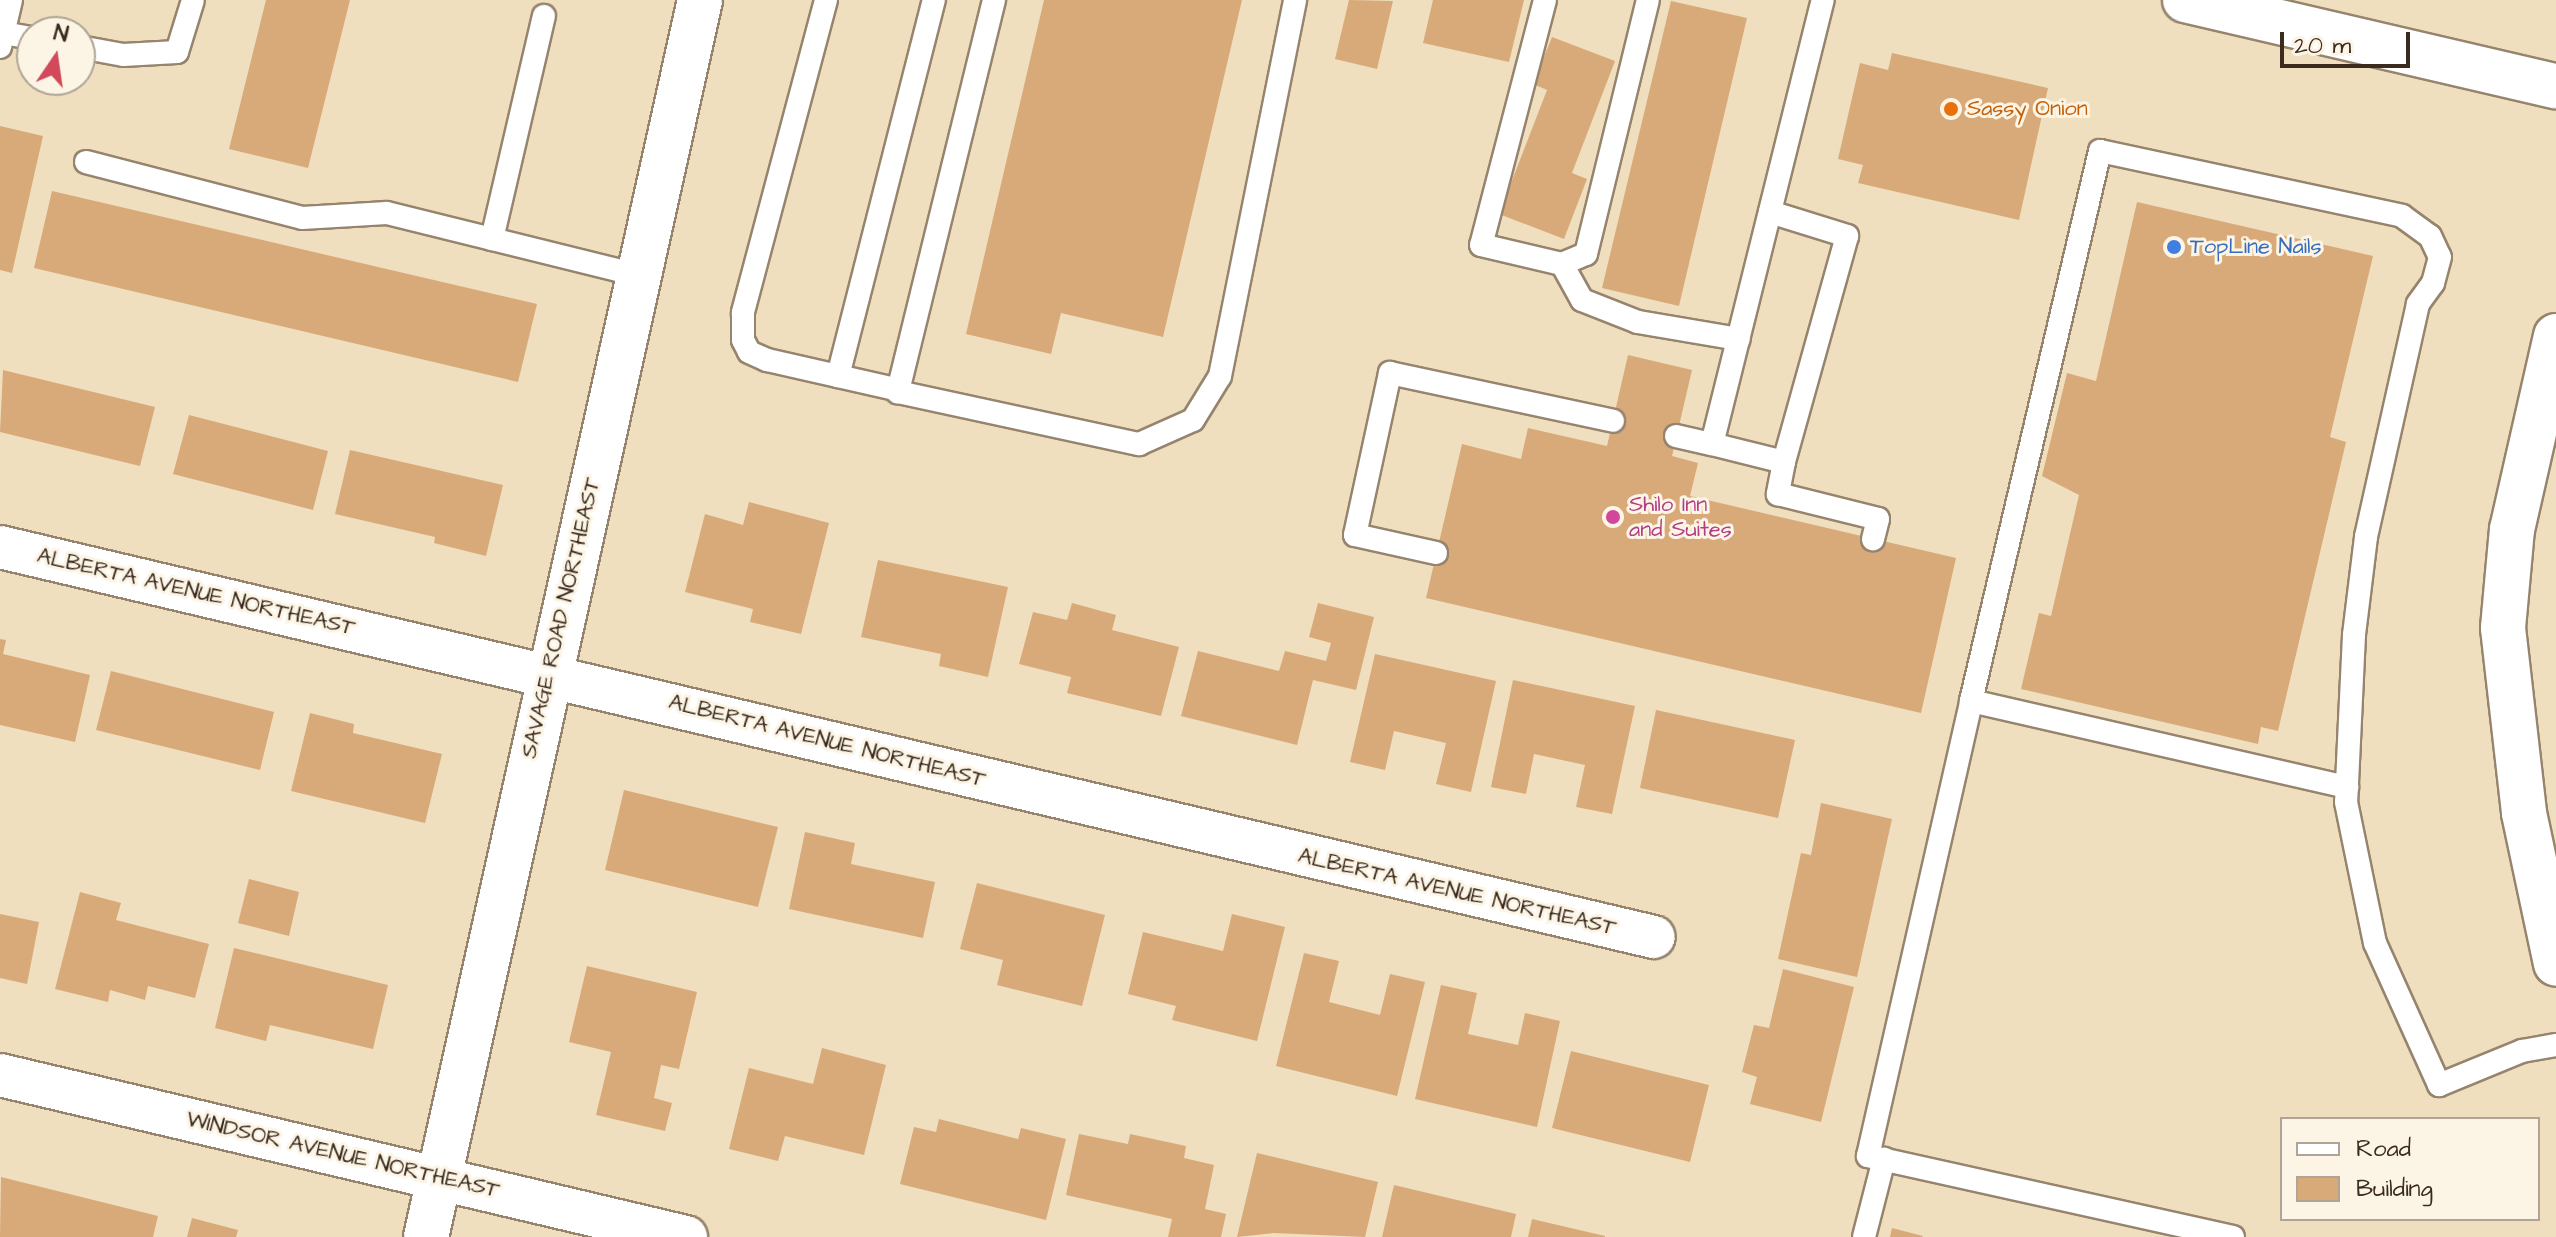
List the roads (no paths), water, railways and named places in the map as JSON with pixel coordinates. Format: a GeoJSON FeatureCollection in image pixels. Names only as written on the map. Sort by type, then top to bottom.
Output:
{"type":"FeatureCollection","features":[{"type":"Feature","properties":{"kind":"street","name":"SAVAGE ROAD NORTHEAST"},"geometry":{"type":"LineString","coordinates":[[426,1237],[700,0]]}},
{"type":"Feature","properties":{"kind":"street"},"geometry":{"type":"LineString","coordinates":[[2185,0],[2556,86]]}},
{"type":"Feature","properties":{"kind":"street"},"geometry":{"type":"LineString","coordinates":[[2556,336],[2512,529],[2503,628],[2524,813],[2556,964]]}},
{"type":"Feature","properties":{"kind":"street","name":"ALBERTA AVENUE NORTHEAST"},"geometry":{"type":"LineString","coordinates":[[0,547],[549,673],[1583,924],[1654,937]]}},
{"type":"Feature","properties":{"kind":"street","name":"WINDSOR AVENUE NORTHEAST"},"geometry":{"type":"LineString","coordinates":[[0,1075],[686,1237]]}},
{"type":"Feature","properties":{"kind":"lane"},"geometry":{"type":"LineString","coordinates":[[2,40],[11,0]]}},
{"type":"Feature","properties":{"kind":"lane"},"geometry":{"type":"LineString","coordinates":[[96,50],[123,55],[177,52],[193,0]]}},
{"type":"Feature","properties":{"kind":"lane"},"geometry":{"type":"LineString","coordinates":[[826,0],[743,313],[743,340],[749,352],[767,360],[1139,444],[1193,420],[1220,376],[1295,0]]}},
{"type":"Feature","properties":{"kind":"lane"},"geometry":{"type":"LineString","coordinates":[[838,376],[934,0]]}},
{"type":"Feature","properties":{"kind":"lane"},"geometry":{"type":"LineString","coordinates":[[899,390],[994,0]]}},
{"type":"Feature","properties":{"kind":"lane"},"geometry":{"type":"LineString","coordinates":[[1545,0],[1481,245],[1562,264],[1586,254],[1648,0]]}},
{"type":"Feature","properties":{"kind":"lane"},"geometry":{"type":"LineString","coordinates":[[1712,444],[1823,0]]}},
{"type":"Feature","properties":{"kind":"lane"},"geometry":{"type":"LineString","coordinates":[[492,239],[544,16]]}},
{"type":"Feature","properties":{"kind":"lane"},"geometry":{"type":"LineString","coordinates":[[2233,1237],[1868,1156],[2100,151],[2402,216],[2430,236],[2440,257],[2433,283],[2418,304],[2366,537],[2354,635],[2347,787],[2375,943],[2439,1085],[2522,1051],[2556,1045]]}},
{"type":"Feature","properties":{"kind":"lane"},"geometry":{"type":"LineString","coordinates":[[86,162],[302,218],[387,213],[638,275]]}},
{"type":"Feature","properties":{"kind":"lane"},"geometry":{"type":"LineString","coordinates":[[1770,212],[1847,236],[1784,462],[1778,494],[1878,519],[1873,539]]}},
{"type":"Feature","properties":{"kind":"lane"},"geometry":{"type":"LineString","coordinates":[[1562,264],[1582,300],[1638,322],[1739,339]]}},
{"type":"Feature","properties":{"kind":"lane"},"geometry":{"type":"LineString","coordinates":[[1436,553],[1355,535],[1390,373],[1613,421]]}},
{"type":"Feature","properties":{"kind":"lane"},"geometry":{"type":"LineString","coordinates":[[1676,436],[1784,462]]}},
{"type":"Feature","properties":{"kind":"lane"},"geometry":{"type":"LineString","coordinates":[[1971,701],[2347,787]]}},
{"type":"Feature","properties":{"kind":"lane"},"geometry":{"type":"LineString","coordinates":[[1864,1237],[1884,1159]]}},
{"type":"Feature","properties":{"kind":"place","name":"Sassy Onion"},"geometry":{"type":"Point","coordinates":[1951,109]}},
{"type":"Feature","properties":{"kind":"place","name":"TopLine Nails"},"geometry":{"type":"Point","coordinates":[2174,247]}},
{"type":"Feature","properties":{"kind":"place","name":"Shilo Inn and Suites"},"geometry":{"type":"Point","coordinates":[1613,517]}}]}
